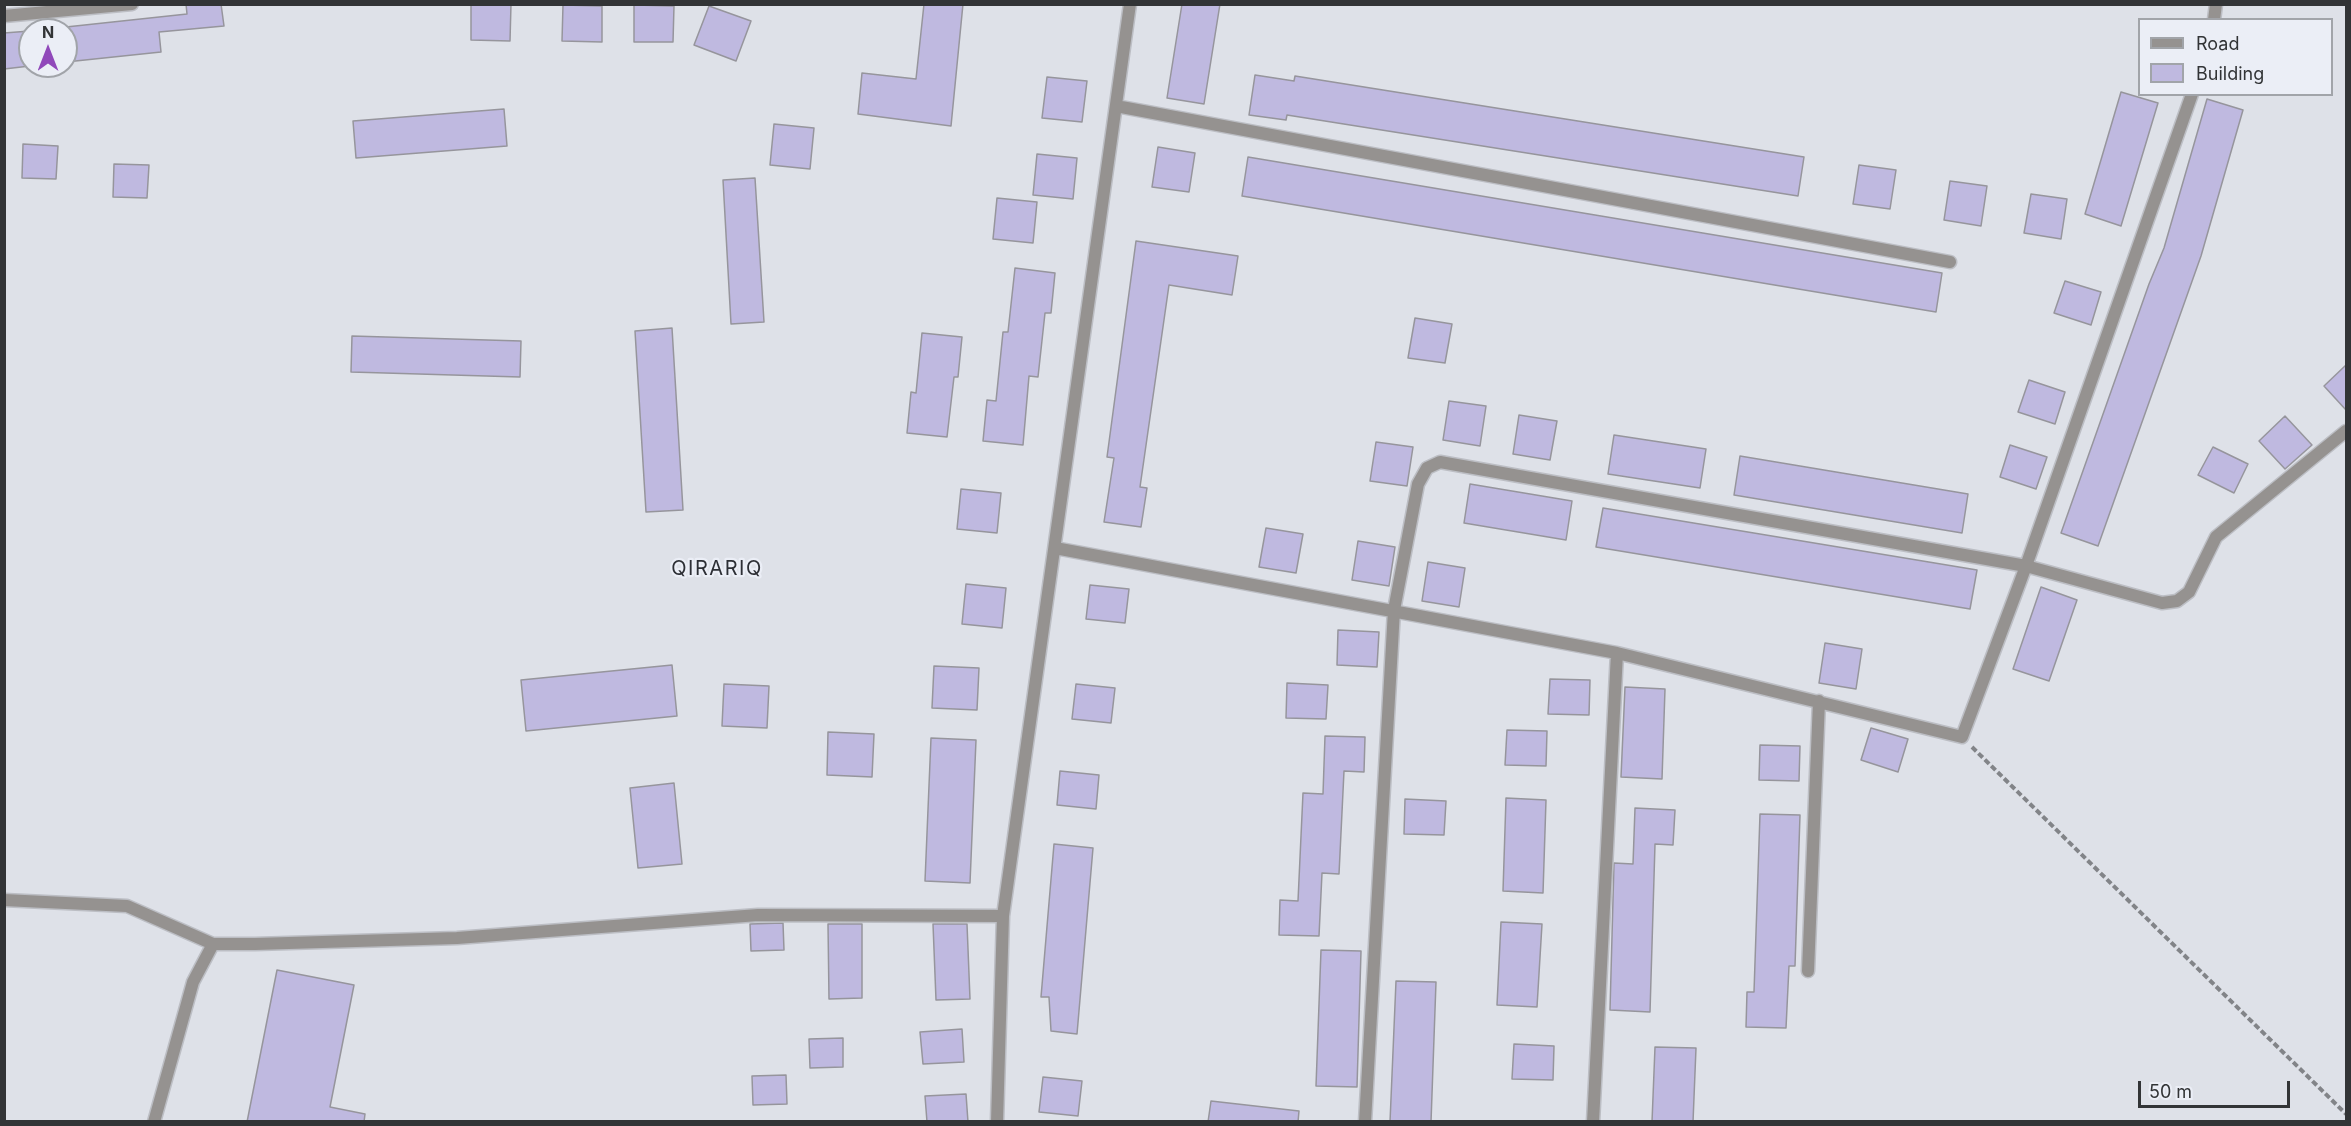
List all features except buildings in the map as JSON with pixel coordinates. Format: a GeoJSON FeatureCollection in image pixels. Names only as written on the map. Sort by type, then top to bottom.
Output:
{"type":"FeatureCollection","features":[{"type":"Feature","properties":{"kind":"street"},"geometry":{"type":"LineString","coordinates":[[4,16],[132,4]]}},
{"type":"Feature","properties":{"kind":"street"},"geometry":{"type":"LineString","coordinates":[[998,1122],[1003,916],[1130,4]]}},
{"type":"Feature","properties":{"kind":"street"},"geometry":{"type":"LineString","coordinates":[[1054,548],[1617,652],[1962,737],[2026,566],[2191,96]]}},
{"type":"Feature","properties":{"kind":"street"},"geometry":{"type":"LineString","coordinates":[[1116,106],[1950,262]]}},
{"type":"Feature","properties":{"kind":"street"},"geometry":{"type":"LineString","coordinates":[[1365,1122],[1394,610],[1418,484],[1427,468],[1440,462],[2026,566],[2162,603],[2177,601],[2189,592],[2216,537],[2346,431]]}},
{"type":"Feature","properties":{"kind":"street"},"geometry":{"type":"LineString","coordinates":[[1593,1122],[1617,652]]}},
{"type":"Feature","properties":{"kind":"street"},"geometry":{"type":"LineString","coordinates":[[1808,971],[1819,701]]}},
{"type":"Feature","properties":{"kind":"street"},"geometry":{"type":"LineString","coordinates":[[4,900],[127,906],[213,944],[457,938],[758,915],[1003,916]]}},
{"type":"Feature","properties":{"kind":"street"},"geometry":{"type":"LineString","coordinates":[[154,1122],[193,982],[213,944]]}},
{"type":"Feature","properties":{"kind":"path"},"geometry":{"type":"LineString","coordinates":[[1962,737],[2346,1114]]}},
{"type":"Feature","properties":{"kind":"district","name":"QIRARIQ"},"geometry":{"type":"Point","coordinates":[717,569]}}]}
